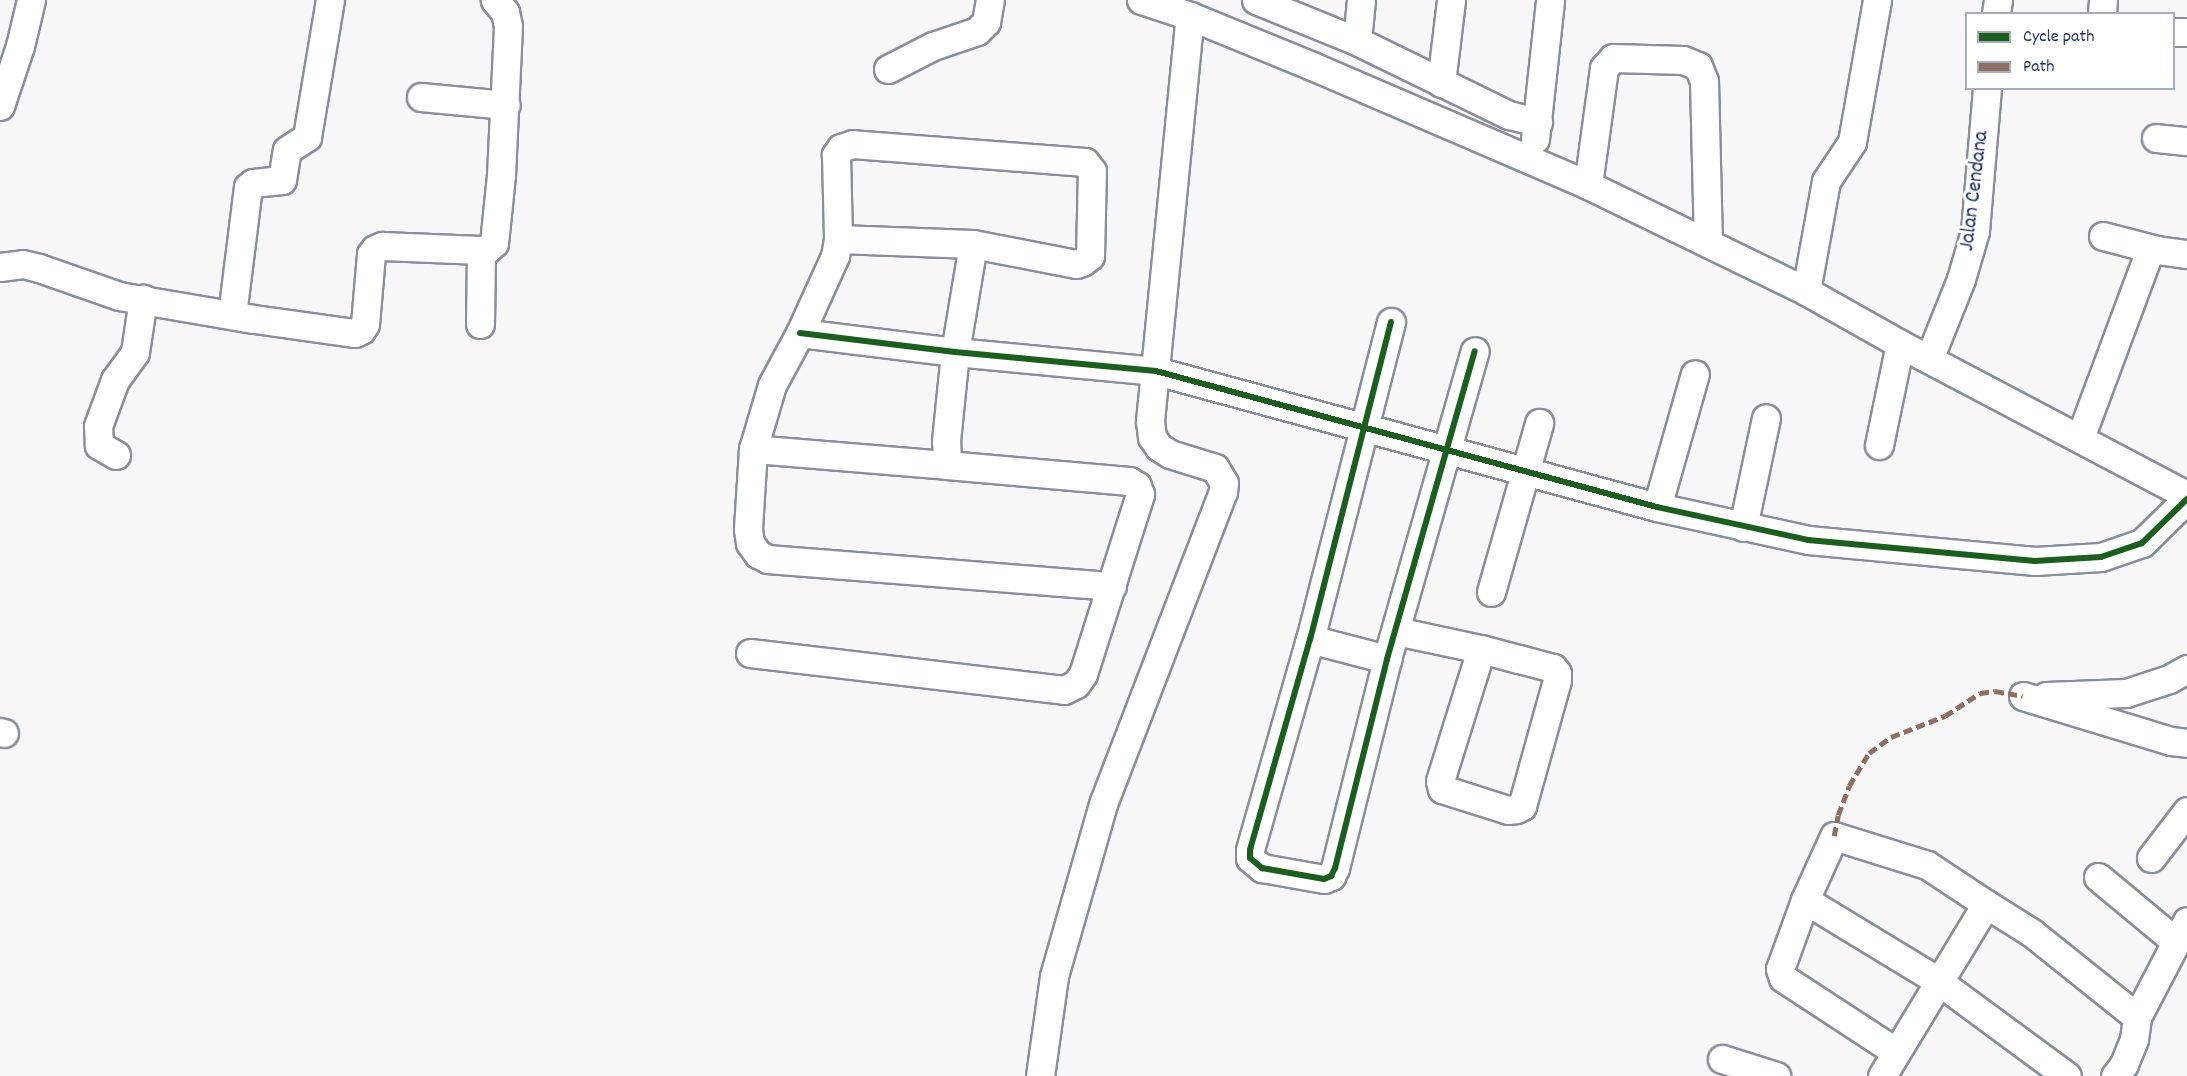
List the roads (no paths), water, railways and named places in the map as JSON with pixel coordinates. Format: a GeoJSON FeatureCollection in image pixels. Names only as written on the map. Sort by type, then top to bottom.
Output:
{"type":"FeatureCollection","features":[{"type":"Feature","properties":{"kind":"street"},"geometry":{"type":"LineString","coordinates":[[0,106],[20,46],[31,0]]}},
{"type":"Feature","properties":{"kind":"street"},"geometry":{"type":"LineString","coordinates":[[232,315],[248,187],[253,183],[282,180],[287,150],[307,137],[330,0]]}},
{"type":"Feature","properties":{"kind":"street"},"geometry":{"type":"LineString","coordinates":[[0,267],[22,264],[98,290],[232,315],[355,333],[361,330],[365,324],[371,254],[375,249],[382,246],[481,250],[487,249],[494,243],[506,105],[508,26],[505,12],[495,0]]}},
{"type":"Feature","properties":{"kind":"street"},"geometry":{"type":"LineString","coordinates":[[888,69],[933,46],[977,31],[986,22],[990,0]]}},
{"type":"Feature","properties":{"kind":"street"},"geometry":{"type":"LineString","coordinates":[[800,333],[955,352],[1156,371],[1657,507],[1808,540],[2035,561],[2101,557],[2142,543],[2187,497],[1900,344],[1806,291],[1588,185],[1521,154],[1190,16],[1141,0]]}},
{"type":"Feature","properties":{"kind":"street"},"geometry":{"type":"LineString","coordinates":[[1256,0],[1357,41],[1441,83],[1529,121]]}},
{"type":"Feature","properties":{"kind":"street"},"geometry":{"type":"LineString","coordinates":[[1357,41],[1361,0]]}},
{"type":"Feature","properties":{"kind":"street"},"geometry":{"type":"LineString","coordinates":[[1441,83],[1451,0]]}},
{"type":"Feature","properties":{"kind":"street"},"geometry":{"type":"LineString","coordinates":[[1529,121],[1533,0]]}},
{"type":"Feature","properties":{"kind":"street"},"geometry":{"type":"LineString","coordinates":[[1521,154],[1550,0]]}},
{"type":"Feature","properties":{"kind":"street"},"geometry":{"type":"LineString","coordinates":[[1806,291],[1826,181],[1852,142],[1877,0]]}},
{"type":"Feature","properties":{"kind":"street"},"geometry":{"type":"LineString","coordinates":[[1040,1076],[1054,976],[1103,804],[1223,492],[1224,483],[1215,468],[1170,454],[1159,447],[1152,437],[1150,421],[1190,16]]}},
{"type":"Feature","properties":{"kind":"street"},"geometry":{"type":"LineString","coordinates":[[1588,185],[1604,68],[1612,58],[1683,60],[1698,66],[1704,81],[1708,243]]}},
{"type":"Feature","properties":{"kind":"street","name":"Jalan Cendana"},"geometry":{"type":"LineString","coordinates":[[1929,359],[1961,279],[1975,231],[1987,90]]}},
{"type":"Feature","properties":{"kind":"street"},"geometry":{"type":"LineString","coordinates":[[422,97],[506,105]]}},
{"type":"Feature","properties":{"kind":"street"},"geometry":{"type":"LineString","coordinates":[[2156,138],[2187,141]]}},
{"type":"Feature","properties":{"kind":"street"},"geometry":{"type":"LineString","coordinates":[[838,239],[973,244],[1076,264],[1087,260],[1090,256],[1094,180],[1085,162],[852,144],[842,148],[836,155],[838,239],[835,256],[800,333],[772,385],[753,449],[749,536],[750,543],[758,554],[768,559],[1112,586]]}},
{"type":"Feature","properties":{"kind":"street"},"geometry":{"type":"LineString","coordinates":[[2103,236],[2157,250],[2187,254]]}},
{"type":"Feature","properties":{"kind":"street"},"geometry":{"type":"LineString","coordinates":[[947,465],[946,441],[955,352],[973,244]]}},
{"type":"Feature","properties":{"kind":"street"},"geometry":{"type":"LineString","coordinates":[[480,324],[481,250]]}},
{"type":"Feature","properties":{"kind":"street"},"geometry":{"type":"LineString","coordinates":[[2080,438],[2145,259],[2149,252],[2157,250]]}},
{"type":"Feature","properties":{"kind":"street"},"geometry":{"type":"LineString","coordinates":[[116,455],[99,445],[98,426],[115,380],[135,352],[143,299]]}},
{"type":"Feature","properties":{"kind":"street"},"geometry":{"type":"LineString","coordinates":[[1391,322],[1310,639],[1250,850],[1250,858],[1262,868],[1324,879],[1331,876],[1360,774],[1387,659],[1475,351]]}},
{"type":"Feature","properties":{"kind":"street"},"geometry":{"type":"LineString","coordinates":[[1880,445],[1900,344]]}},
{"type":"Feature","properties":{"kind":"street"},"geometry":{"type":"LineString","coordinates":[[1657,507],[1695,374]]}},
{"type":"Feature","properties":{"kind":"street"},"geometry":{"type":"LineString","coordinates":[[1743,527],[1766,418]]}},
{"type":"Feature","properties":{"kind":"street"},"geometry":{"type":"LineString","coordinates":[[1491,592],[1539,423]]}},
{"type":"Feature","properties":{"kind":"street"},"geometry":{"type":"LineString","coordinates":[[750,653],[1064,690],[1076,684],[1083,674],[1140,494],[1137,486],[1130,480],[753,449]]}},
{"type":"Feature","properties":{"kind":"street"},"geometry":{"type":"LineString","coordinates":[[1396,631],[1481,649],[1553,668],[1557,673],[1522,806],[1516,809],[1508,810],[1442,789],[1440,780],[1481,649]]}},
{"type":"Feature","properties":{"kind":"street"},"geometry":{"type":"LineString","coordinates":[[1310,639],[1387,659]]}},
{"type":"Feature","properties":{"kind":"street"},"geometry":{"type":"LineString","coordinates":[[2187,669],[2126,693],[2024,696],[2171,741],[2187,743]]}},
{"type":"Feature","properties":{"kind":"street"},"geometry":{"type":"LineString","coordinates":[[2151,858],[2187,811]]}},
{"type":"Feature","properties":{"kind":"street"},"geometry":{"type":"LineString","coordinates":[[1896,1052],[1783,978],[1780,969],[1805,900],[1834,836],[1927,865],[2032,933],[2137,1017]]}},
{"type":"Feature","properties":{"kind":"street"},"geometry":{"type":"LineString","coordinates":[[2098,877],[2181,931],[2137,1017],[2134,1039],[2124,1064],[2115,1076]]}},
{"type":"Feature","properties":{"kind":"street"},"geometry":{"type":"LineString","coordinates":[[1805,900],[1938,981],[2067,1076]]}},
{"type":"Feature","properties":{"kind":"street"},"geometry":{"type":"LineString","coordinates":[[1882,1076],[1986,904]]}},
{"type":"Feature","properties":{"kind":"street"},"geometry":{"type":"LineString","coordinates":[[1722,1059],[1776,1076]]}}]}
